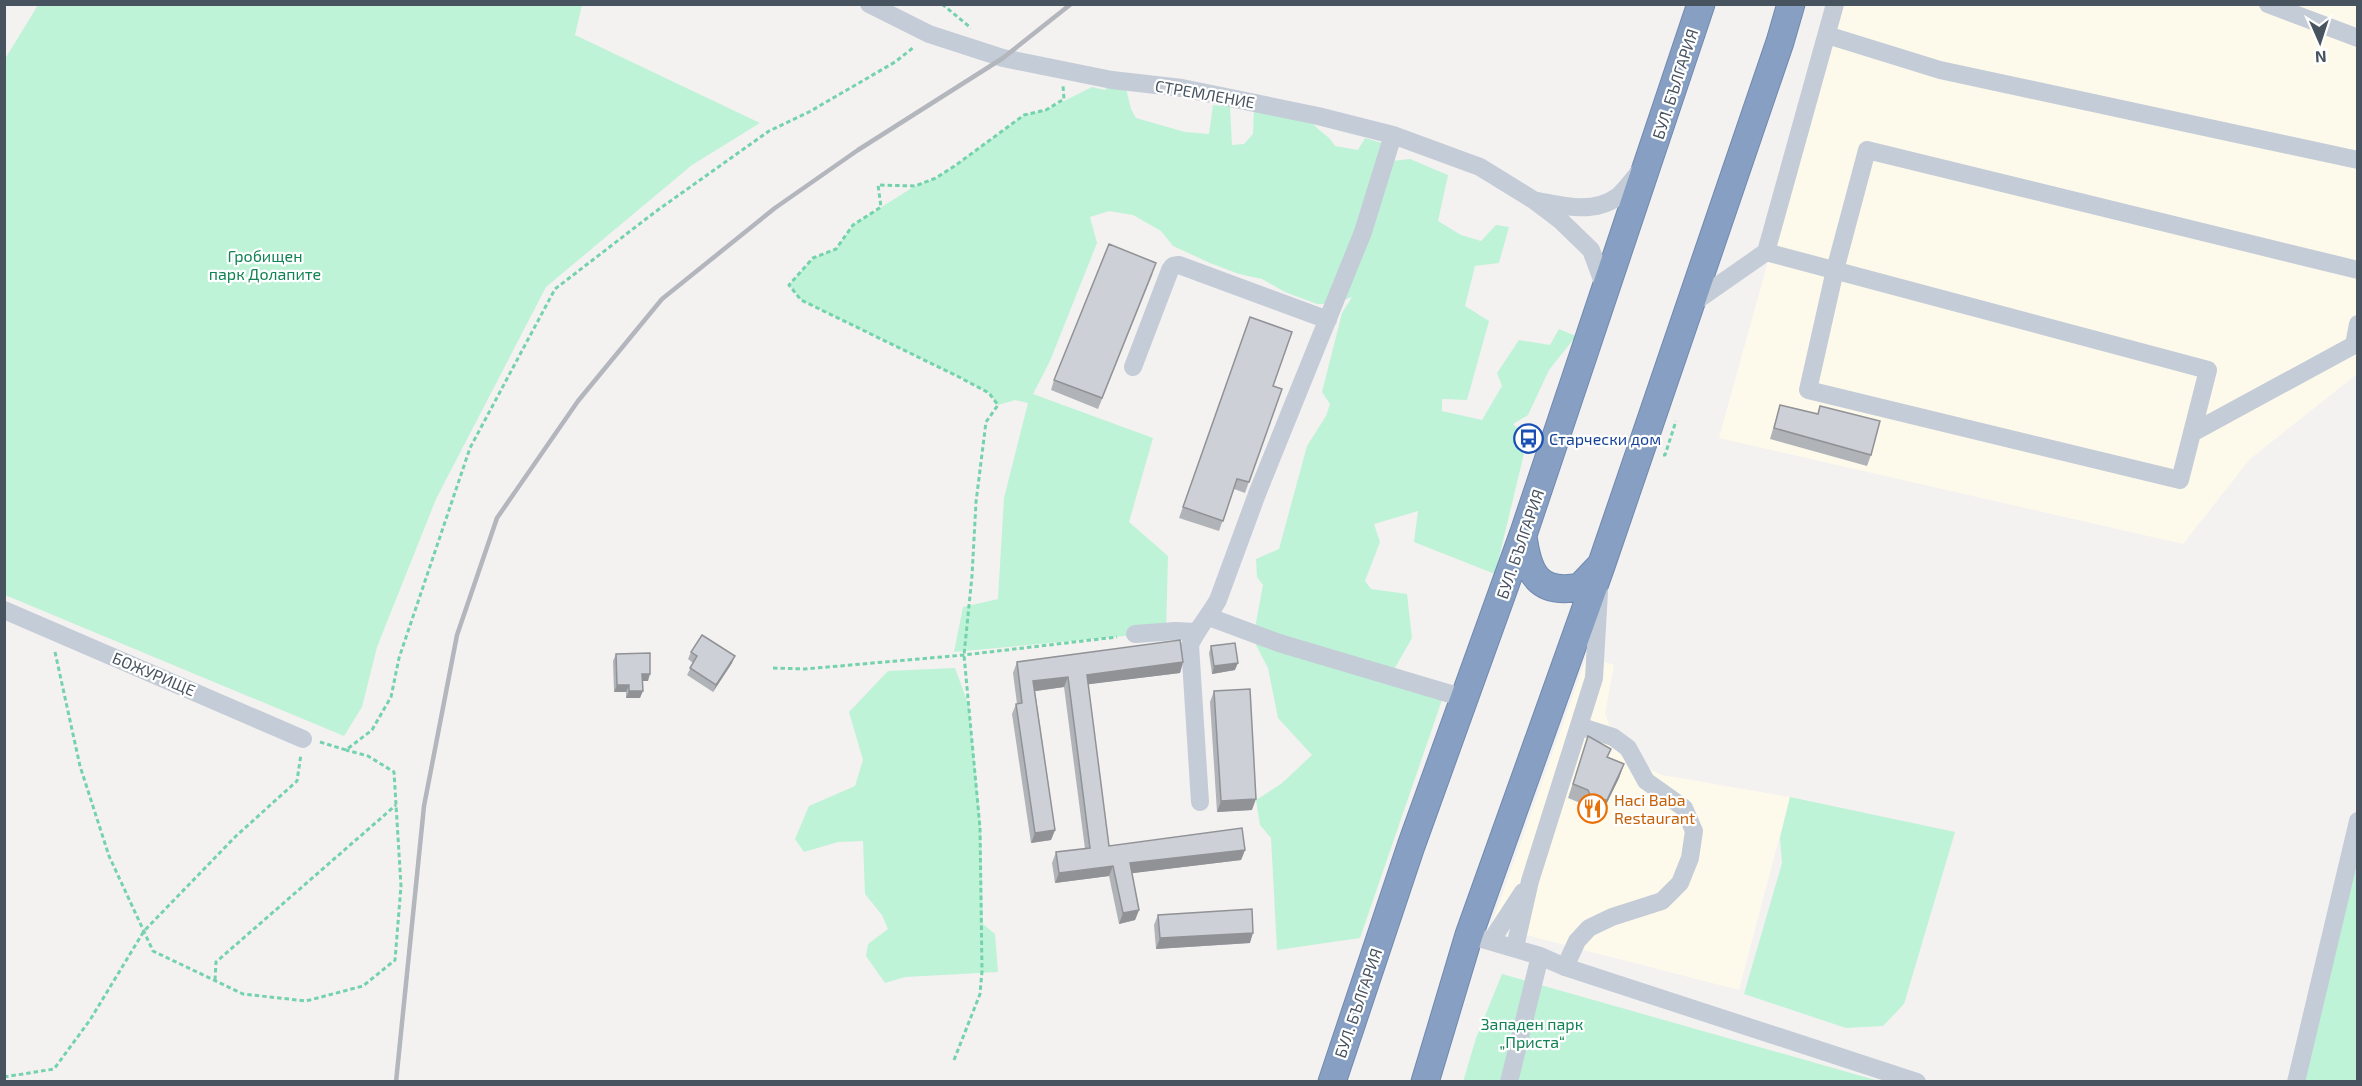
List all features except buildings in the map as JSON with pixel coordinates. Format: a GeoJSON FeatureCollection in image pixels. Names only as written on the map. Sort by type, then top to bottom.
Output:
{"type":"FeatureCollection","features":[{"type":"Feature","properties":{"kind":"highway"},"geometry":{"type":"LineString","coordinates":[[1779,4],[1780,42]]}},
{"type":"Feature","properties":{"kind":"highway"},"geometry":{"type":"LineString","coordinates":[[1425,1082],[1480,938],[1601,566],[1791,4]]}},
{"type":"Feature","properties":{"kind":"highway","name":"БУЛ. БЪЛГАРИЯ"},"geometry":{"type":"LineString","coordinates":[[1332,1082],[1411,846],[1523,535],[1702,7]]}},
{"type":"Feature","properties":{"kind":"highway"},"geometry":{"type":"LineString","coordinates":[[1523,535],[1527,563],[1534,575],[1541,582],[1555,588],[1580,587],[1601,566]]}},
{"type":"Feature","properties":{"kind":"street","name":"СТРЕМЛЕНИЕ"},"geometry":{"type":"LineString","coordinates":[[869,4],[929,34],[1003,58],[1112,80],[1182,88],[1318,116],[1393,135],[1480,167],[1535,201],[1560,220],[1591,250],[1606,291]]}},
{"type":"Feature","properties":{"kind":"street"},"geometry":{"type":"LineString","coordinates":[[1690,305],[1766,252],[1835,4]]}},
{"type":"Feature","properties":{"kind":"street"},"geometry":{"type":"LineString","coordinates":[[2268,4],[2310,13],[2358,38]]}},
{"type":"Feature","properties":{"kind":"street"},"geometry":{"type":"LineString","coordinates":[[1827,35],[1940,70],[2358,160]]}},
{"type":"Feature","properties":{"kind":"street"},"geometry":{"type":"LineString","coordinates":[[1200,802],[1190,645],[1218,600],[1257,494],[1362,232],[1393,135]]}},
{"type":"Feature","properties":{"kind":"street"},"geometry":{"type":"LineString","coordinates":[[1766,252],[1835,270],[2208,370],[2180,480],[1808,390],[1835,270],[1867,150],[2358,270]]}},
{"type":"Feature","properties":{"kind":"street"},"geometry":{"type":"LineString","coordinates":[[1535,201],[1578,208],[1616,198],[1649,161]]}},
{"type":"Feature","properties":{"kind":"street"},"geometry":{"type":"LineString","coordinates":[[1133,368],[1173,266],[1179,265],[1328,320]]}},
{"type":"Feature","properties":{"kind":"street"},"geometry":{"type":"LineString","coordinates":[[2192,433],[2354,345],[2358,324]]}},
{"type":"Feature","properties":{"kind":"street"},"geometry":{"type":"LineString","coordinates":[[1515,947],[1530,881],[1594,678],[1601,566]]}},
{"type":"Feature","properties":{"kind":"street","name":"БОЖУРИЩЕ"},"geometry":{"type":"LineString","coordinates":[[4,610],[303,739]]}},
{"type":"Feature","properties":{"kind":"street"},"geometry":{"type":"LineString","coordinates":[[1209,617],[1279,643],[1464,698]]}},
{"type":"Feature","properties":{"kind":"street"},"geometry":{"type":"LineString","coordinates":[[1135,634],[1196,632]]}},
{"type":"Feature","properties":{"kind":"street"},"geometry":{"type":"LineString","coordinates":[[1565,967],[1577,941],[1589,928],[1612,917],[1662,900],[1680,883],[1690,858],[1694,831],[1684,808],[1646,781],[1628,748],[1613,737],[1579,726]]}},
{"type":"Feature","properties":{"kind":"street"},"geometry":{"type":"LineString","coordinates":[[2296,1082],[2358,821]]}},
{"type":"Feature","properties":{"kind":"street"},"geometry":{"type":"LineString","coordinates":[[1530,881],[1480,938],[1515,947],[1565,967],[1917,1082]]}},
{"type":"Feature","properties":{"kind":"street"},"geometry":{"type":"LineString","coordinates":[[1509,1082],[1540,956]]}},
{"type":"Feature","properties":{"kind":"path"},"geometry":{"type":"LineString","coordinates":[[346,750],[372,730],[391,697],[399,658],[470,448],[555,289],[655,212],[769,131],[809,112],[895,62],[929,34]]}},
{"type":"Feature","properties":{"kind":"path"},"geometry":{"type":"LineString","coordinates":[[954,1060],[980,994],[982,971],[981,828],[964,656],[976,502],[986,422],[998,405],[989,393],[959,377],[801,300],[789,285],[813,258],[836,249],[853,225],[881,207],[878,184],[915,186],[946,172],[1024,115],[1046,110],[1064,99],[1062,81],[1067,71]]}},
{"type":"Feature","properties":{"kind":"path"},"geometry":{"type":"LineString","coordinates":[[1665,455],[1673,430]]}},
{"type":"Feature","properties":{"kind":"path"},"geometry":{"type":"LineString","coordinates":[[4,1077],[54,1069],[90,1020],[144,931],[236,836],[297,781],[303,739],[326,743],[368,756],[394,772],[401,886],[395,960],[363,986],[306,1001],[243,994],[153,951],[144,931],[109,856],[80,766],[50,630]]}},
{"type":"Feature","properties":{"kind":"path"},"geometry":{"type":"LineString","coordinates":[[773,668],[805,669],[964,656],[1135,634]]}},
{"type":"Feature","properties":{"kind":"path"},"geometry":{"type":"LineString","coordinates":[[214,980],[216,962],[396,805]]}},
{"type":"Feature","properties":{"kind":"shaded area"},"geometry":{"type":"Polygon","coordinates":[[[1839,5],[2357,5],[2357,374],[2250,459],[2183,544],[1719,438],[1839,5]]]}},
{"type":"Feature","properties":{"kind":"shaded area"},"geometry":{"type":"Polygon","coordinates":[[[1587,656],[1614,665],[1605,713],[1620,755],[1662,775],[1790,797],[1739,990],[1491,926],[1587,656]]]}},
{"type":"Feature","properties":{"kind":"green space","name":"Гробищен парк Долапите"},"geometry":{"type":"Polygon","coordinates":[[[38,5],[582,5],[575,35],[760,123],[692,165],[546,287],[436,499],[377,647],[362,707],[344,736],[5,595],[5,59],[38,5]]]}},
{"type":"Feature","properties":{"kind":"green space"},"geometry":{"type":"Polygon","coordinates":[[[1112,80],[1125,84],[1131,109],[1136,118],[1185,132],[1209,134],[1213,105],[1230,107],[1232,145],[1244,144],[1253,134],[1254,108],[1310,119],[1335,146],[1358,150],[1365,138],[1382,143],[1383,162],[1410,159],[1448,175],[1438,221],[1461,235],[1481,241],[1496,225],[1509,227],[1499,263],[1475,266],[1465,306],[1489,321],[1467,400],[1442,399],[1442,411],[1482,420],[1502,386],[1497,373],[1519,340],[1550,345],[1559,329],[1576,336],[1549,370],[1528,415],[1513,424],[1528,437],[1495,574],[1414,542],[1418,511],[1374,524],[1380,542],[1365,581],[1371,589],[1407,594],[1412,638],[1388,680],[1443,697],[1360,938],[1277,950],[1271,838],[1260,825],[1256,800],[1281,784],[1312,755],[1278,718],[1268,668],[1253,639],[1263,585],[1257,577],[1256,559],[1279,549],[1307,446],[1326,416],[1330,404],[1322,392],[1342,313],[1352,297],[1333,304],[1317,304],[1285,292],[1262,279],[1239,274],[1173,246],[1161,231],[1133,215],[1109,211],[1090,217],[1097,243],[1050,361],[1033,394],[1153,438],[1129,522],[1168,556],[1166,632],[954,652],[963,607],[998,599],[1004,498],[1028,403],[1015,400],[998,405],[989,393],[959,377],[801,300],[789,285],[813,258],[836,249],[853,225],[915,186],[936,178],[1024,115],[1046,110],[1092,87],[1105,90],[1112,80]]]}},
{"type":"Feature","properties":{"kind":"green space"},"geometry":{"type":"Polygon","coordinates":[[[955,668],[969,706],[981,828],[983,924],[995,934],[998,972],[905,977],[885,983],[866,956],[868,944],[888,929],[882,915],[865,894],[863,841],[838,842],[804,852],[795,839],[809,806],[855,786],[863,760],[849,712],[888,671],[955,668]]]}},
{"type":"Feature","properties":{"kind":"green space"},"geometry":{"type":"Polygon","coordinates":[[[1790,797],[1955,832],[1904,1004],[1883,1026],[1846,1028],[1744,994],[1782,863],[1780,838],[1790,797]]]}},
{"type":"Feature","properties":{"kind":"green space"},"geometry":{"type":"Polygon","coordinates":[[[2357,864],[2357,1081],[2303,1081],[2357,864]]]}},
{"type":"Feature","properties":{"kind":"green space","name":"Западен парк „Приста“"},"geometry":{"type":"Polygon","coordinates":[[[1502,974],[1879,1081],[1463,1082],[1476,1038],[1502,974]]]}},
{"type":"Feature","properties":{"kind":"railway"},"geometry":{"type":"LineString","coordinates":[[396,1082],[424,806],[457,635],[497,518],[578,401],[662,299],[775,208],[858,150],[1003,58],[1071,4]]}},
{"type":"Feature","properties":{"kind":"place","name":"Старчески дом"},"geometry":{"type":"Point","coordinates":[1528,439]}},
{"type":"Feature","properties":{"kind":"place","name":"Haci Baba Restaurant"},"geometry":{"type":"Point","coordinates":[1593,809]}}]}
